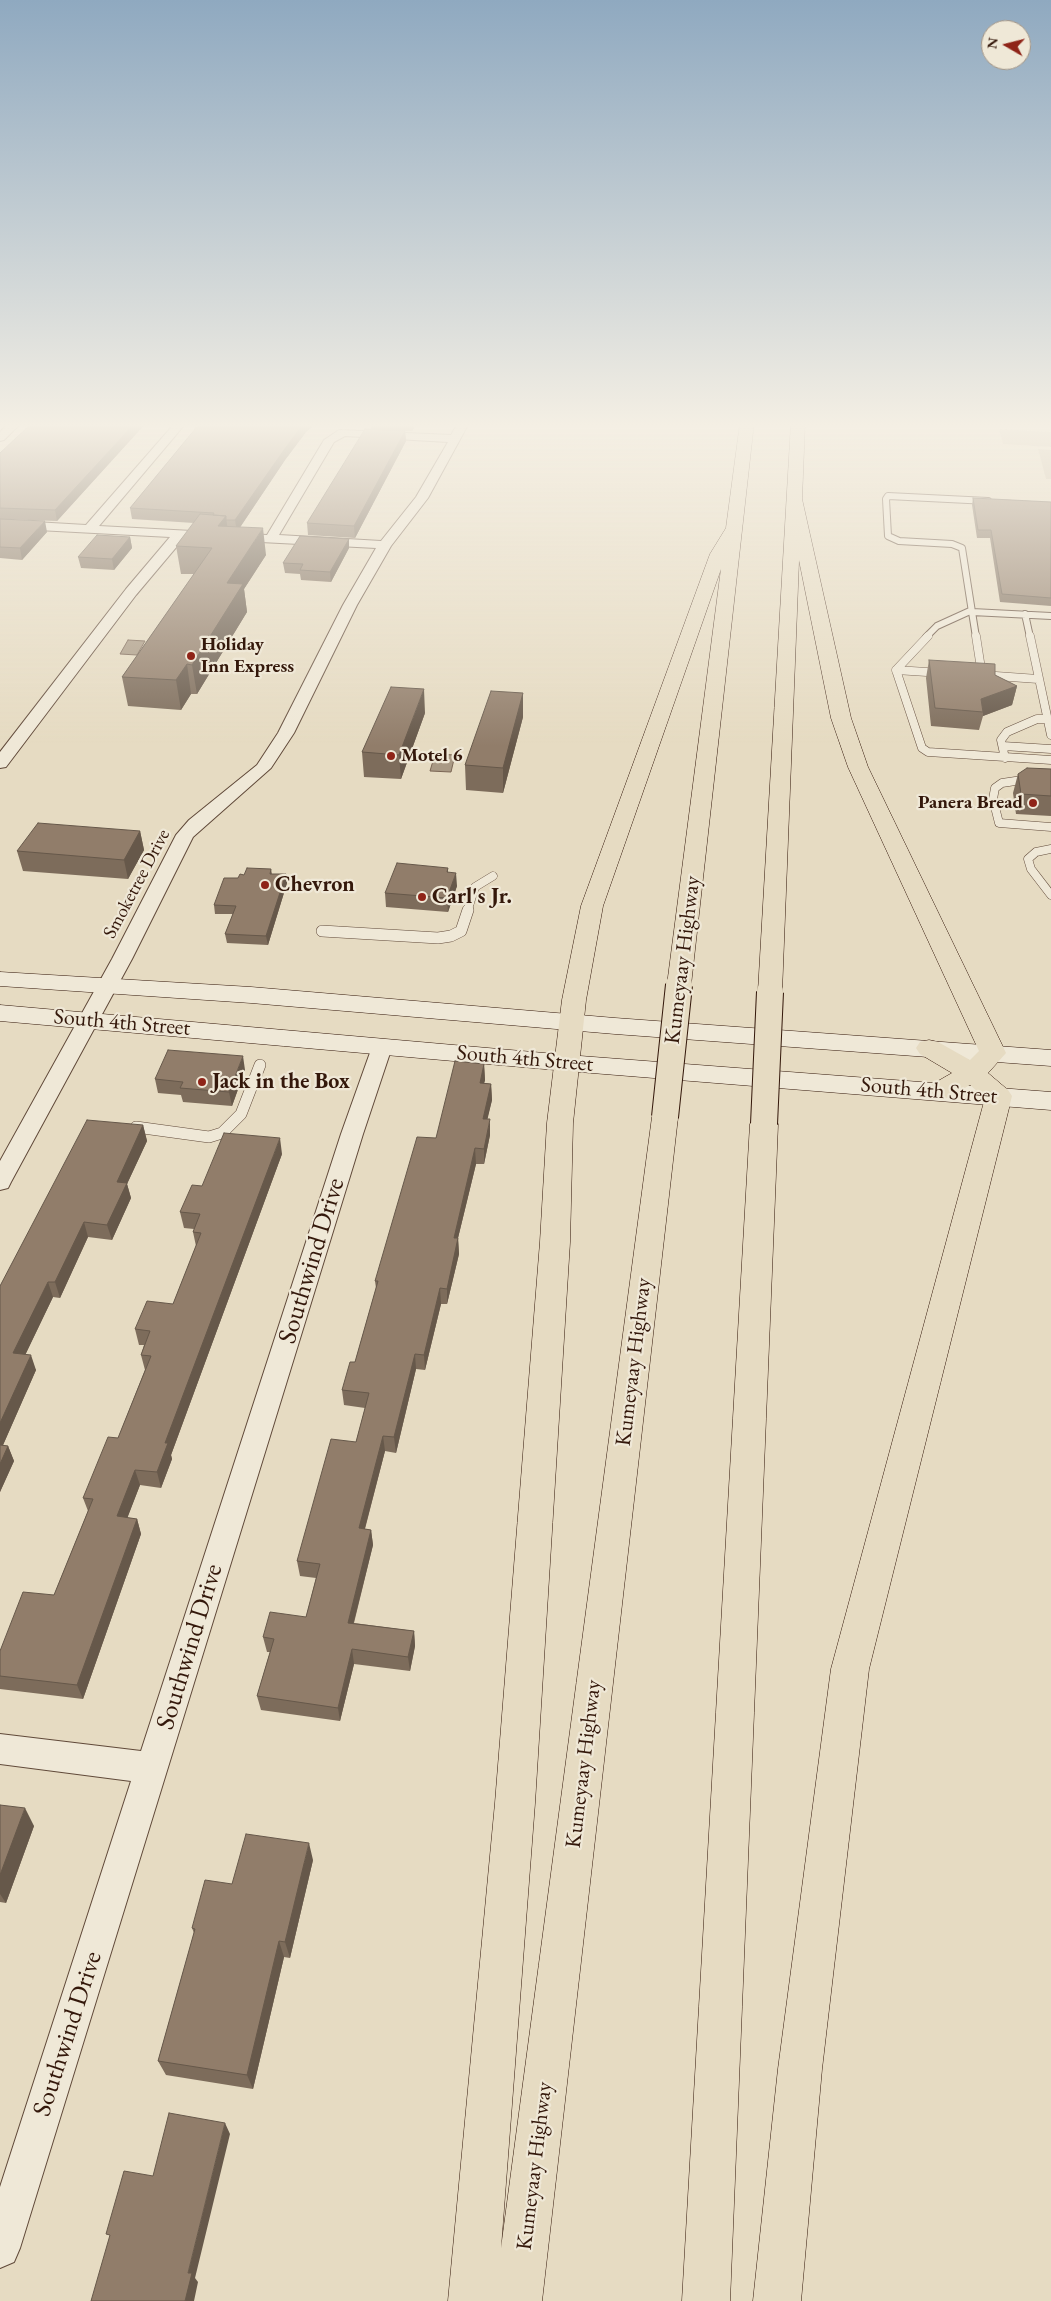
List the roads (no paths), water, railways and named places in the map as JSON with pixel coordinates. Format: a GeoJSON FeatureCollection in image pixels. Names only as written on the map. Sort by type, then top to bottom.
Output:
{"type":"FeatureCollection","features":[{"type":"Feature","properties":{"kind":"highway","name":"Kumeyaay Highway"},"geometry":{"type":"LineString","coordinates":[[518,2301],[664,1117],[734,530]]}},
{"type":"Feature","properties":{"kind":"highway"},"geometry":{"type":"LineString","coordinates":[[472,2301],[515,1803],[555,1252],[560,1123],[571,1022],[592,906],[718,554],[734,530]]}},
{"type":"Feature","properties":{"kind":"highway"},"geometry":{"type":"LineString","coordinates":[[706,2301],[793,530]]}},
{"type":"Feature","properties":{"kind":"highway"},"geometry":{"type":"LineString","coordinates":[[801,530],[841,718],[858,767],[993,1053],[972,1073],[940,1091]]}},
{"type":"Feature","properties":{"kind":"highway"},"geometry":{"type":"LineString","coordinates":[[777,2301],[800,2069],[850,1669],[999,1096],[972,1073],[929,1048]]}},
{"type":"Feature","properties":{"kind":"main road","name":"South 4th Street"},"geometry":{"type":"LineString","coordinates":[[0,979],[108,984],[571,1022],[1051,1058]]}},
{"type":"Feature","properties":{"kind":"main road","name":"South 4th Street"},"geometry":{"type":"LineString","coordinates":[[0,1013],[567,1063],[1051,1101]]}},
{"type":"Feature","properties":{"kind":"street"},"geometry":{"type":"LineString","coordinates":[[133,530],[270,540],[385,545]]}},
{"type":"Feature","properties":{"kind":"street"},"geometry":{"type":"LineString","coordinates":[[270,540],[276,530]]}},
{"type":"Feature","properties":{"kind":"street","name":"Smoketree Drive"},"geometry":{"type":"LineString","coordinates":[[0,1182],[89,1020],[185,835],[195,824],[263,768],[282,740],[334,642],[350,605],[385,545],[397,530]]}},
{"type":"Feature","properties":{"kind":"street"},"geometry":{"type":"LineString","coordinates":[[0,763],[131,592],[181,533]]}},
{"type":"Feature","properties":{"kind":"street","name":"Southwind Drive"},"geometry":{"type":"LineString","coordinates":[[0,2248],[352,1134],[382,1047]]}},
{"type":"Feature","properties":{"kind":"street"},"geometry":{"type":"LineString","coordinates":[[0,1748],[152,1768]]}},
{"type":"Feature","properties":{"kind":"lane"},"geometry":{"type":"LineString","coordinates":[[888,530],[888,536],[892,539],[959,545],[962,548],[982,675]]}},
{"type":"Feature","properties":{"kind":"lane"},"geometry":{"type":"LineString","coordinates":[[896,670],[919,643],[937,626],[966,612],[1047,616],[1045,623],[1051,624]]}},
{"type":"Feature","properties":{"kind":"lane"},"geometry":{"type":"LineString","coordinates":[[1025,614],[1051,735]]}},
{"type":"Feature","properties":{"kind":"lane"},"geometry":{"type":"LineString","coordinates":[[896,670],[953,674]]}},
{"type":"Feature","properties":{"kind":"lane"},"geometry":{"type":"LineString","coordinates":[[896,670],[922,748],[933,753],[1051,760]]}},
{"type":"Feature","properties":{"kind":"lane"},"geometry":{"type":"LineString","coordinates":[[972,675],[1038,679]]}},
{"type":"Feature","properties":{"kind":"lane"},"geometry":{"type":"LineString","coordinates":[[1004,758],[1002,737],[1007,732],[1037,719],[1047,719]]}},
{"type":"Feature","properties":{"kind":"lane"},"geometry":{"type":"LineString","coordinates":[[1002,746],[1051,749]]}},
{"type":"Feature","properties":{"kind":"lane"},"geometry":{"type":"LineString","coordinates":[[1051,782],[1010,781],[1002,783],[995,788],[993,799],[999,823],[1051,827]]}},
{"type":"Feature","properties":{"kind":"lane"},"geometry":{"type":"LineString","coordinates":[[1051,849],[1036,852],[1028,859],[1031,869],[1051,895]]}},
{"type":"Feature","properties":{"kind":"lane"},"geometry":{"type":"LineString","coordinates":[[322,931],[438,938],[451,936],[462,931],[475,887],[493,876]]}},
{"type":"Feature","properties":{"kind":"lane"},"geometry":{"type":"LineString","coordinates":[[136,1128],[209,1137],[222,1133],[241,1114],[260,1065]]}},
{"type":"Feature","properties":{"kind":"place","name":"Holiday Inn Express"},"geometry":{"type":"Point","coordinates":[191,656]}},
{"type":"Feature","properties":{"kind":"place","name":"Motel 6"},"geometry":{"type":"Point","coordinates":[391,756]}},
{"type":"Feature","properties":{"kind":"place","name":"Panera Bread"},"geometry":{"type":"Point","coordinates":[1033,803]}},
{"type":"Feature","properties":{"kind":"place","name":"Chevron"},"geometry":{"type":"Point","coordinates":[265,885]}},
{"type":"Feature","properties":{"kind":"place","name":"Carl's Jr."},"geometry":{"type":"Point","coordinates":[422,897]}},
{"type":"Feature","properties":{"kind":"place","name":"Jack in the Box"},"geometry":{"type":"Point","coordinates":[202,1082]}}]}
